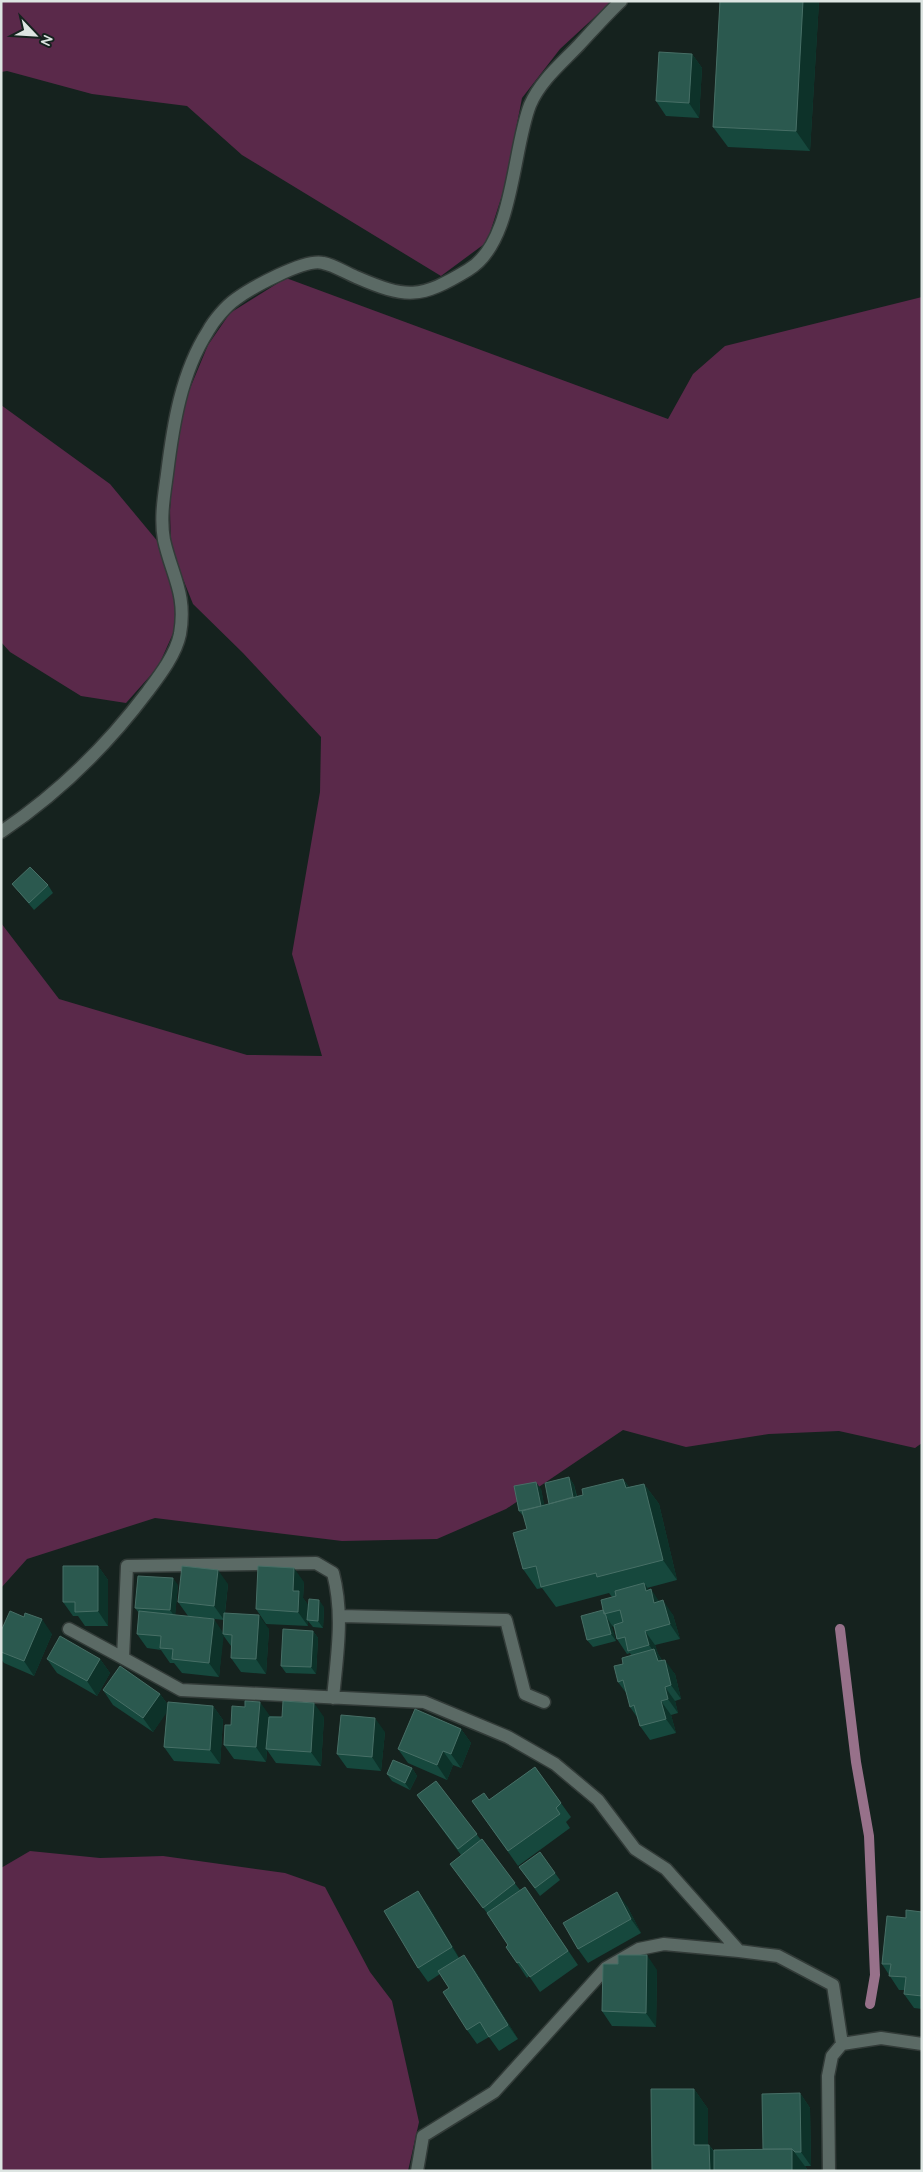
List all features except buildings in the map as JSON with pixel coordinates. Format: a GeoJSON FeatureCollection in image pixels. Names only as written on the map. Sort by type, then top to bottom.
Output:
{"type":"FeatureCollection","features":[{"type":"Feature","properties":{"kind":"street"},"geometry":{"type":"LineString","coordinates":[[1,832],[38,807],[63,786],[117,732],[163,671],[180,637],[182,611],[180,587],[164,539],[162,510],[174,418],[189,372],[208,330],[235,300],[295,267],[321,262],[389,291],[411,294],[435,288],[472,268],[491,249],[511,189],[530,107],[539,88],[621,1]]}},
{"type":"Feature","properties":{"kind":"street"},"geometry":{"type":"LineString","coordinates":[[122,1658],[127,1566],[316,1563],[333,1573],[339,1597],[340,1616],[333,1698]]}},
{"type":"Feature","properties":{"kind":"street"},"geometry":{"type":"LineString","coordinates":[[340,1616],[506,1620],[525,1694],[544,1702]]}},
{"type":"Feature","properties":{"kind":"street"},"geometry":{"type":"LineString","coordinates":[[69,1629],[181,1690],[424,1702],[508,1737],[554,1764],[598,1800],[635,1849],[666,1870],[739,1951]]}},
{"type":"Feature","properties":{"kind":"street"},"geometry":{"type":"LineString","coordinates":[[417,2171],[424,2136],[494,2092],[606,1968],[639,1949],[664,1944],[778,1956],[833,1985],[842,2044]]}},
{"type":"Feature","properties":{"kind":"street"},"geometry":{"type":"LineString","coordinates":[[829,2171],[828,2076],[832,2056],[842,2044],[881,2038],[922,2044]]}},
{"type":"Feature","properties":{"kind":"shaded area"},"geometry":{"type":"Polygon","coordinates":[[[1,1],[612,1],[560,49],[522,98],[505,186],[487,242],[441,276],[242,155],[187,106],[92,94],[7,71],[1,72],[1,1]]]}},
{"type":"Feature","properties":{"kind":"shaded area"},"geometry":{"type":"Polygon","coordinates":[[[286,278],[668,419],[693,374],[725,346],[922,297],[922,1443],[915,1448],[839,1431],[769,1434],[686,1447],[623,1430],[506,1509],[437,1539],[342,1541],[155,1518],[27,1559],[1,1588],[1,923],[59,999],[247,1055],[322,1056],[292,954],[320,792],[321,737],[243,653],[193,604],[171,549],[170,510],[176,422],[208,345],[230,313],[286,278]]]}},
{"type":"Feature","properties":{"kind":"shaded area"},"geometry":{"type":"Polygon","coordinates":[[[1,405],[110,484],[159,543],[175,590],[175,629],[158,667],[126,703],[81,696],[10,652],[1,642],[1,405]]]}},
{"type":"Feature","properties":{"kind":"shaded area"},"geometry":{"type":"Polygon","coordinates":[[[30,1851],[100,1858],[163,1856],[285,1873],[325,1887],[370,1972],[392,2001],[419,2122],[408,2171],[1,2171],[1,1868],[30,1851]]]}},
{"type":"Feature","properties":{"kind":"waterway"},"geometry":{"type":"LineString","coordinates":[[840,1629],[856,1762],[869,1836],[875,1975],[870,2004]]}}]}
